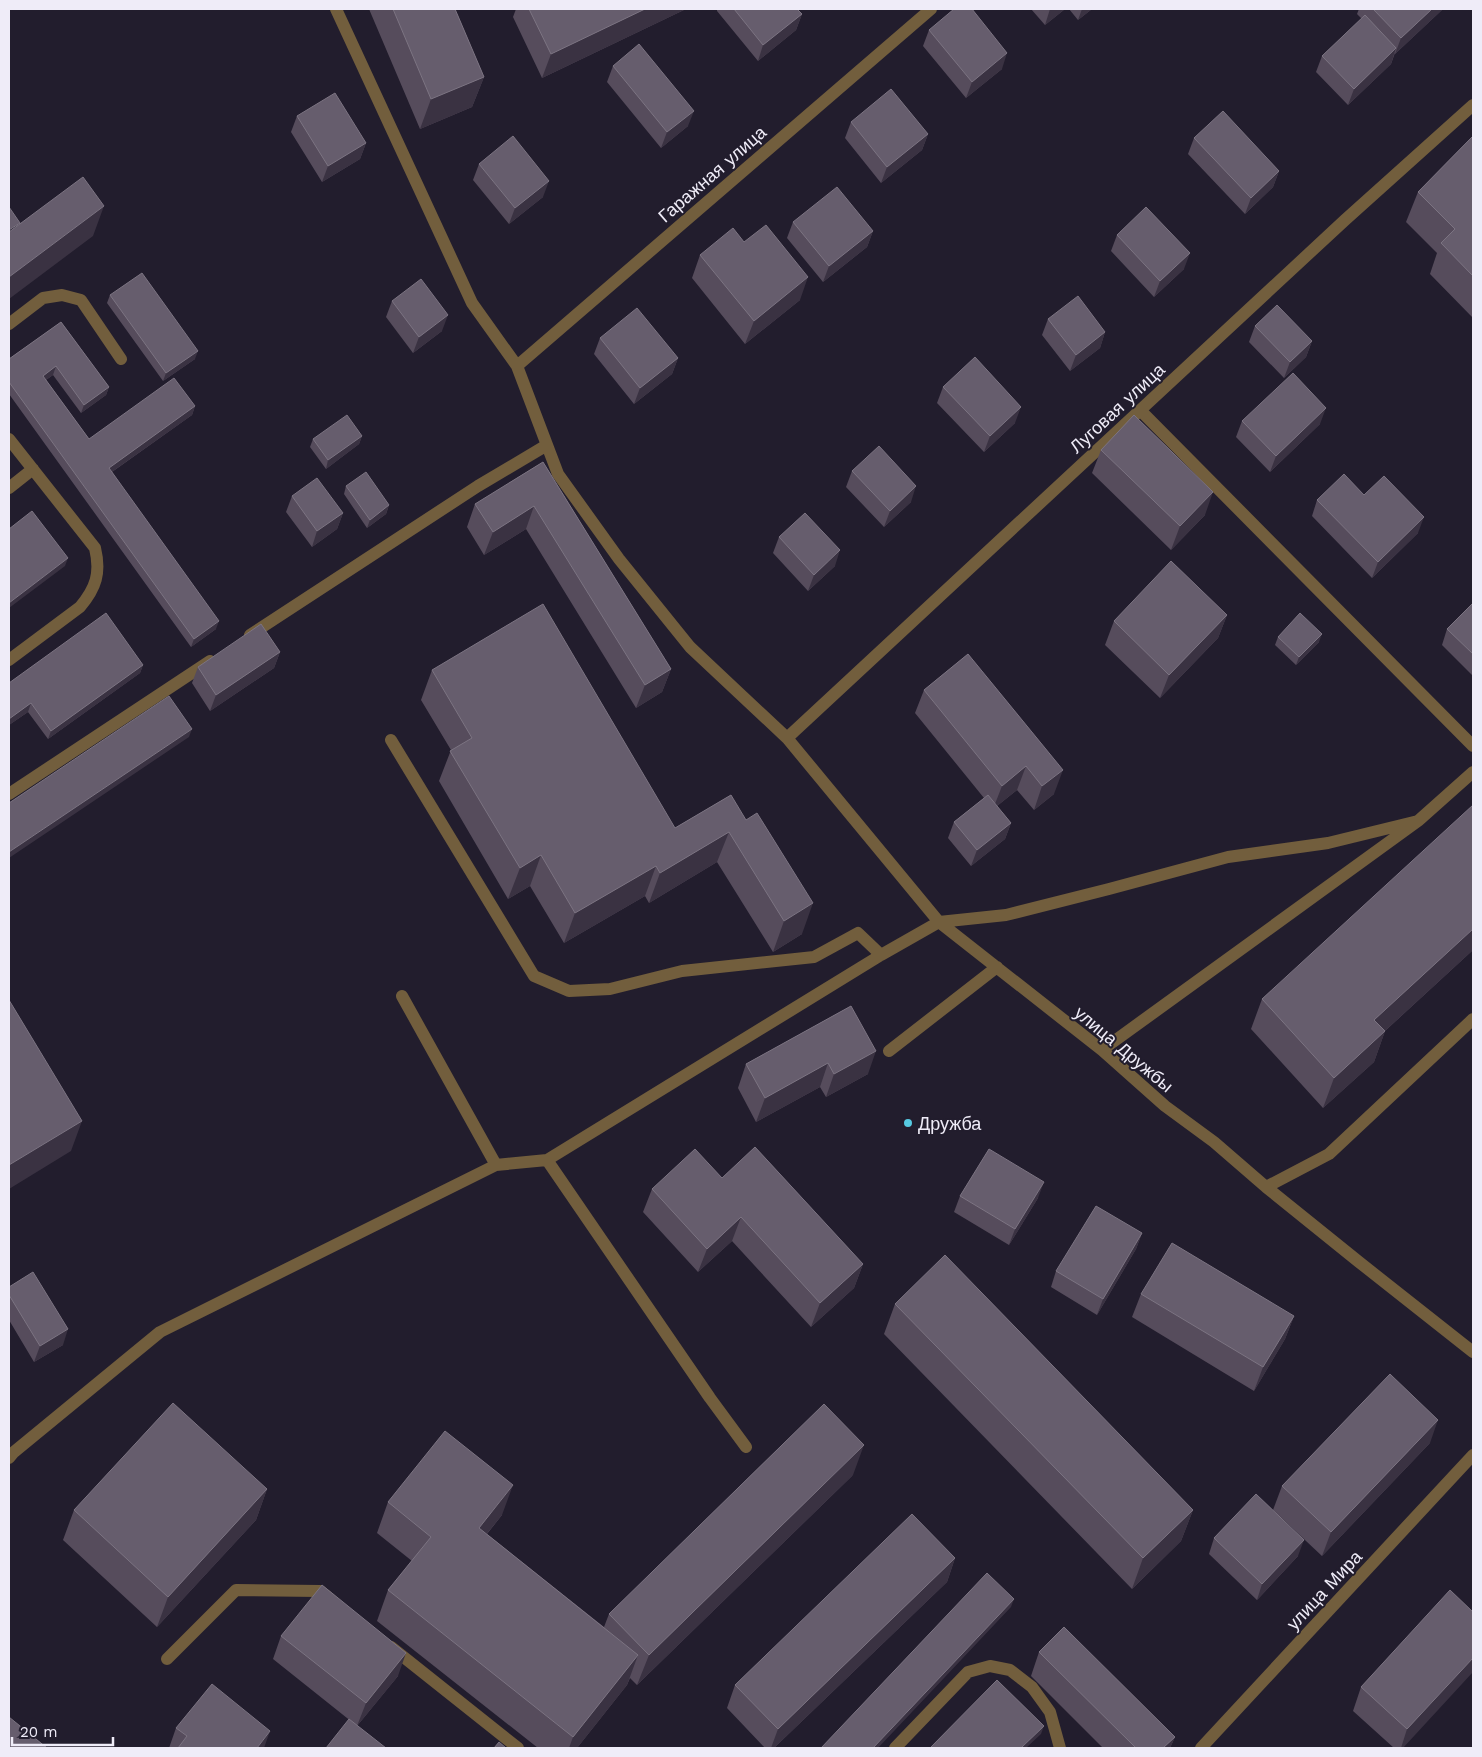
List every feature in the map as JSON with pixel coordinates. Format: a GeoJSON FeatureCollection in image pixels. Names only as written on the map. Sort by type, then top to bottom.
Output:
{"type":"FeatureCollection","features":[{"type":"Feature","properties":{"kind":"street","name":"улица Дружбы"},"geometry":{"type":"LineString","coordinates":[[336,9],[472,303],[517,366],[558,474],[619,558],[690,647],[787,738],[939,922],[1102,1050],[1165,1106],[1214,1142],[1266,1188],[1473,1352]]}},
{"type":"Feature","properties":{"kind":"street","name":"Гаражная улица"},"geometry":{"type":"LineString","coordinates":[[517,366],[931,9]]}},
{"type":"Feature","properties":{"kind":"street","name":"Луговая улица"},"geometry":{"type":"LineString","coordinates":[[787,738],[1344,220],[1473,105]]}},
{"type":"Feature","properties":{"kind":"street"},"geometry":{"type":"LineString","coordinates":[[9,324],[43,298],[62,295],[82,300],[121,359]]}},
{"type":"Feature","properties":{"kind":"street"},"geometry":{"type":"LineString","coordinates":[[1140,410],[1473,746]]}},
{"type":"Feature","properties":{"kind":"street"},"geometry":{"type":"LineString","coordinates":[[9,439],[95,548],[98,562],[95,584],[80,608],[9,660]]}},
{"type":"Feature","properties":{"kind":"street"},"geometry":{"type":"LineString","coordinates":[[241,641],[478,486],[547,445]]}},
{"type":"Feature","properties":{"kind":"street"},"geometry":{"type":"LineString","coordinates":[[9,488],[33,468]]}},
{"type":"Feature","properties":{"kind":"street"},"geometry":{"type":"LineString","coordinates":[[9,794],[216,657]]}},
{"type":"Feature","properties":{"kind":"street"},"geometry":{"type":"LineString","coordinates":[[391,740],[534,976],[569,990],[610,989],[682,971],[814,957],[858,933],[881,955]]}},
{"type":"Feature","properties":{"kind":"street"},"geometry":{"type":"LineString","coordinates":[[1102,1050],[1418,821],[1473,772]]}},
{"type":"Feature","properties":{"kind":"street"},"geometry":{"type":"LineString","coordinates":[[9,1458],[160,1332],[496,1166],[547,1160],[881,955],[939,922],[1006,915],[1228,857],[1328,843],[1418,821]]}},
{"type":"Feature","properties":{"kind":"street"},"geometry":{"type":"LineString","coordinates":[[889,1051],[996,967]]}},
{"type":"Feature","properties":{"kind":"street"},"geometry":{"type":"LineString","coordinates":[[402,996],[496,1166]]}},
{"type":"Feature","properties":{"kind":"street"},"geometry":{"type":"LineString","coordinates":[[1266,1188],[1329,1154],[1473,1019]]}},
{"type":"Feature","properties":{"kind":"street"},"geometry":{"type":"LineString","coordinates":[[547,1160],[710,1398],[746,1447]]}},
{"type":"Feature","properties":{"kind":"street","name":"улица Мира"},"geometry":{"type":"LineString","coordinates":[[1201,1748],[1473,1455]]}},
{"type":"Feature","properties":{"kind":"street"},"geometry":{"type":"LineString","coordinates":[[168,1659],[236,1590],[320,1591],[343,1610]]}},
{"type":"Feature","properties":{"kind":"street"},"geometry":{"type":"LineString","coordinates":[[381,1640],[518,1748]]}},
{"type":"Feature","properties":{"kind":"street"},"geometry":{"type":"LineString","coordinates":[[895,1748],[968,1672],[990,1666],[1010,1670],[1032,1687],[1050,1712],[1060,1748]]}},
{"type":"Feature","properties":{"kind":"building"},"geometry":{"type":"Polygon","coordinates":[[[393,9],[455,9],[484,77],[431,99],[393,9]]]}},
{"type":"Feature","properties":{"kind":"building"},"geometry":{"type":"Polygon","coordinates":[[[529,9],[645,9],[551,54],[529,9]]]}},
{"type":"Feature","properties":{"kind":"building"},"geometry":{"type":"Polygon","coordinates":[[[734,9],[797,9],[802,14],[763,45],[734,9]]]}},
{"type":"Feature","properties":{"kind":"building"},"geometry":{"type":"Polygon","coordinates":[[[954,9],[972,9],[1007,53],[972,82],[929,30],[954,9]]]}},
{"type":"Feature","properties":{"kind":"building"},"geometry":{"type":"Polygon","coordinates":[[[1373,9],[1432,9],[1401,38],[1373,9]]]}},
{"type":"Feature","properties":{"kind":"building"},"geometry":{"type":"Polygon","coordinates":[[[1365,15],[1396,48],[1354,89],[1322,56],[1365,15]]]}},
{"type":"Feature","properties":{"kind":"building"},"geometry":{"type":"Polygon","coordinates":[[[639,44],[694,111],[667,132],[613,66],[639,44]]]}},
{"type":"Feature","properties":{"kind":"building"},"geometry":{"type":"Polygon","coordinates":[[[891,89],[928,134],[887,167],[851,122],[891,89]]]}},
{"type":"Feature","properties":{"kind":"building"},"geometry":{"type":"Polygon","coordinates":[[[335,93],[366,143],[328,166],[297,116],[335,93]]]}},
{"type":"Feature","properties":{"kind":"building"},"geometry":{"type":"Polygon","coordinates":[[[1223,111],[1279,171],[1251,198],[1194,138],[1223,111]]]}},
{"type":"Feature","properties":{"kind":"building"},"geometry":{"type":"Polygon","coordinates":[[[513,136],[549,181],[515,208],[479,164],[513,136]]]}},
{"type":"Feature","properties":{"kind":"building"},"geometry":{"type":"Polygon","coordinates":[[[1473,136],[1473,276],[1441,243],[1455,229],[1418,192],[1473,136]]]}},
{"type":"Feature","properties":{"kind":"building"},"geometry":{"type":"Polygon","coordinates":[[[83,177],[104,206],[9,277],[9,232],[83,177]]]}},
{"type":"Feature","properties":{"kind":"building"},"geometry":{"type":"Polygon","coordinates":[[[837,187],[873,231],[829,266],[793,222],[837,187]]]}},
{"type":"Feature","properties":{"kind":"building"},"geometry":{"type":"Polygon","coordinates":[[[9,207],[20,223],[9,230],[9,207]]]}},
{"type":"Feature","properties":{"kind":"building"},"geometry":{"type":"Polygon","coordinates":[[[1146,207],[1190,253],[1160,281],[1117,235],[1146,207]]]}},
{"type":"Feature","properties":{"kind":"building"},"geometry":{"type":"Polygon","coordinates":[[[766,225],[808,277],[754,321],[700,255],[733,228],[744,242],[766,225]]]}},
{"type":"Feature","properties":{"kind":"building"},"geometry":{"type":"Polygon","coordinates":[[[142,273],[198,351],[166,373],[110,295],[142,273]]]}},
{"type":"Feature","properties":{"kind":"building"},"geometry":{"type":"Polygon","coordinates":[[[421,279],[448,315],[419,337],[392,301],[421,279]]]}},
{"type":"Feature","properties":{"kind":"building"},"geometry":{"type":"Polygon","coordinates":[[[1078,296],[1105,332],[1076,355],[1048,319],[1078,296]]]}},
{"type":"Feature","properties":{"kind":"building"},"geometry":{"type":"Polygon","coordinates":[[[1277,305],[1312,341],[1290,362],[1255,326],[1277,305]]]}},
{"type":"Feature","properties":{"kind":"building"},"geometry":{"type":"Polygon","coordinates":[[[637,308],[678,358],[640,388],[600,338],[637,308]]]}},
{"type":"Feature","properties":{"kind":"building"},"geometry":{"type":"Polygon","coordinates":[[[61,322],[109,387],[84,405],[56,366],[43,376],[89,439],[174,378],[195,406],[109,468],[219,621],[194,639],[9,382],[9,359],[61,322]]]}},
{"type":"Feature","properties":{"kind":"building"},"geometry":{"type":"Polygon","coordinates":[[[975,357],[1021,407],[990,436],[943,387],[975,357]]]}},
{"type":"Feature","properties":{"kind":"building"},"geometry":{"type":"Polygon","coordinates":[[[1293,373],[1326,408],[1276,456],[1242,421],[1293,373]]]}},
{"type":"Feature","properties":{"kind":"building"},"geometry":{"type":"Polygon","coordinates":[[[347,415],[362,436],[328,460],[313,439],[347,415]]]}},
{"type":"Feature","properties":{"kind":"building"},"geometry":{"type":"Polygon","coordinates":[[[1134,415],[1213,492],[1180,526],[1101,450],[1134,415]]]}},
{"type":"Feature","properties":{"kind":"building"},"geometry":{"type":"Polygon","coordinates":[[[879,446],[916,486],[890,511],[852,471],[879,446]]]}},
{"type":"Feature","properties":{"kind":"building"},"geometry":{"type":"Polygon","coordinates":[[[543,462],[671,669],[645,685],[534,506],[493,532],[475,504],[543,462]]]}},
{"type":"Feature","properties":{"kind":"building"},"geometry":{"type":"Polygon","coordinates":[[[366,472],[389,505],[370,520],[346,486],[366,472]]]}},
{"type":"Feature","properties":{"kind":"building"},"geometry":{"type":"Polygon","coordinates":[[[1344,474],[1364,495],[1384,476],[1424,517],[1378,562],[1317,500],[1344,474]]]}},
{"type":"Feature","properties":{"kind":"building"},"geometry":{"type":"Polygon","coordinates":[[[317,478],[343,513],[317,531],[292,496],[317,478]]]}},
{"type":"Feature","properties":{"kind":"building"},"geometry":{"type":"Polygon","coordinates":[[[32,511],[68,558],[9,603],[9,529],[32,511]]]}},
{"type":"Feature","properties":{"kind":"building"},"geometry":{"type":"Polygon","coordinates":[[[805,513],[840,550],[814,575],[779,537],[805,513]]]}},
{"type":"Feature","properties":{"kind":"building"},"geometry":{"type":"Polygon","coordinates":[[[1171,561],[1227,615],[1169,675],[1114,621],[1171,561]]]}},
{"type":"Feature","properties":{"kind":"building"},"geometry":{"type":"Polygon","coordinates":[[[1473,603],[1473,654],[1447,629],[1473,603]]]}},
{"type":"Feature","properties":{"kind":"building"},"geometry":{"type":"Polygon","coordinates":[[[543,604],[675,828],[731,795],[746,820],[757,813],[813,903],[784,921],[729,832],[660,873],[656,866],[575,913],[541,855],[520,868],[450,751],[472,738],[432,670],[543,604]]]}},
{"type":"Feature","properties":{"kind":"building"},"geometry":{"type":"Polygon","coordinates":[[[106,613],[143,665],[51,731],[31,703],[9,719],[9,683],[106,613]]]}},
{"type":"Feature","properties":{"kind":"building"},"geometry":{"type":"Polygon","coordinates":[[[1300,613],[1322,634],[1299,657],[1278,637],[1300,613]]]}},
{"type":"Feature","properties":{"kind":"building"},"geometry":{"type":"Polygon","coordinates":[[[261,624],[280,652],[216,695],[198,667],[261,624]]]}},
{"type":"Feature","properties":{"kind":"building"},"geometry":{"type":"Polygon","coordinates":[[[968,654],[1063,770],[1042,786],[1026,766],[1002,786],[924,690],[968,654]]]}},
{"type":"Feature","properties":{"kind":"building"},"geometry":{"type":"Polygon","coordinates":[[[169,696],[192,729],[9,852],[9,803],[169,696]]]}},
{"type":"Feature","properties":{"kind":"building"},"geometry":{"type":"Polygon","coordinates":[[[988,795],[1011,823],[977,850],[954,822],[988,795]]]}},
{"type":"Feature","properties":{"kind":"building"},"geometry":{"type":"Polygon","coordinates":[[[1473,805],[1473,929],[1374,1020],[1385,1031],[1334,1078],[1262,999],[1473,805]]]}},
{"type":"Feature","properties":{"kind":"building"},"geometry":{"type":"Polygon","coordinates":[[[9,1000],[82,1121],[9,1165],[9,1000]]]}},
{"type":"Feature","properties":{"kind":"building"},"geometry":{"type":"Polygon","coordinates":[[[851,1006],[876,1051],[834,1074],[828,1063],[765,1098],[746,1064],[851,1006]]]}},
{"type":"Feature","properties":{"kind":"building"},"geometry":{"type":"Polygon","coordinates":[[[755,1147],[863,1264],[820,1303],[741,1217],[707,1249],[652,1189],[695,1149],[722,1178],[755,1147]]]}},
{"type":"Feature","properties":{"kind":"building"},"geometry":{"type":"Polygon","coordinates":[[[989,1149],[1044,1182],[1015,1229],[960,1196],[989,1149]]]}},
{"type":"Feature","properties":{"kind":"building"},"geometry":{"type":"Polygon","coordinates":[[[1096,1206],[1142,1233],[1103,1299],[1056,1271],[1096,1206]]]}},
{"type":"Feature","properties":{"kind":"building"},"geometry":{"type":"Polygon","coordinates":[[[1172,1243],[1294,1316],[1263,1367],[1141,1294],[1172,1243]]]}},
{"type":"Feature","properties":{"kind":"building"},"geometry":{"type":"Polygon","coordinates":[[[945,1255],[1193,1510],[1143,1558],[895,1304],[945,1255]]]}},
{"type":"Feature","properties":{"kind":"building"},"geometry":{"type":"Polygon","coordinates":[[[33,1272],[68,1329],[40,1346],[9,1295],[9,1287],[33,1272]]]}},
{"type":"Feature","properties":{"kind":"building"},"geometry":{"type":"Polygon","coordinates":[[[1390,1374],[1438,1420],[1331,1532],[1282,1486],[1390,1374]]]}},
{"type":"Feature","properties":{"kind":"building"},"geometry":{"type":"Polygon","coordinates":[[[173,1403],[267,1489],[168,1597],[74,1510],[173,1403]]]}},
{"type":"Feature","properties":{"kind":"building"},"geometry":{"type":"Polygon","coordinates":[[[824,1404],[864,1445],[649,1655],[609,1614],[824,1404]]]}},
{"type":"Feature","properties":{"kind":"building"},"geometry":{"type":"Polygon","coordinates":[[[445,1431],[513,1485],[479,1528],[638,1655],[573,1737],[388,1590],[431,1537],[388,1502],[445,1431]]]}},
{"type":"Feature","properties":{"kind":"building"},"geometry":{"type":"Polygon","coordinates":[[[1256,1494],[1304,1540],[1262,1584],[1214,1538],[1256,1494]]]}},
{"type":"Feature","properties":{"kind":"building"},"geometry":{"type":"Polygon","coordinates":[[[912,1514],[955,1558],[778,1729],[735,1685],[912,1514]]]}},
{"type":"Feature","properties":{"kind":"building"},"geometry":{"type":"Polygon","coordinates":[[[987,1573],[1014,1599],[873,1748],[821,1748],[987,1573]]]}},
{"type":"Feature","properties":{"kind":"building"},"geometry":{"type":"Polygon","coordinates":[[[322,1585],[406,1653],[366,1703],[281,1636],[322,1585]]]}},
{"type":"Feature","properties":{"kind":"building"},"geometry":{"type":"Polygon","coordinates":[[[1450,1590],[1473,1612],[1473,1658],[1407,1729],[1361,1687],[1450,1590]]]}},
{"type":"Feature","properties":{"kind":"building"},"geometry":{"type":"Polygon","coordinates":[[[1064,1627],[1175,1737],[1163,1748],[1136,1748],[1039,1652],[1064,1627]]]}},
{"type":"Feature","properties":{"kind":"building"},"geometry":{"type":"Polygon","coordinates":[[[997,1680],[1044,1726],[1021,1748],[930,1748],[997,1680]]]}},
{"type":"Feature","properties":{"kind":"building"},"geometry":{"type":"Polygon","coordinates":[[[212,1684],[270,1731],[257,1748],[178,1748],[187,1736],[176,1728],[212,1684]]]}},
{"type":"Feature","properties":{"kind":"building"},"geometry":{"type":"Polygon","coordinates":[[[9,1717],[47,1748],[9,1748],[9,1717]]]}},
{"type":"Feature","properties":{"kind":"building"},"geometry":{"type":"Polygon","coordinates":[[[349,1719],[386,1748],[326,1748],[349,1719]]]}},
{"type":"Feature","properties":{"kind":"building"},"geometry":{"type":"Polygon","coordinates":[[[499,1742],[506,1748],[494,1748],[499,1742]]]}},
{"type":"Feature","properties":{"kind":"place","name":"Дружба"},"geometry":{"type":"Point","coordinates":[908,1123]}}]}
